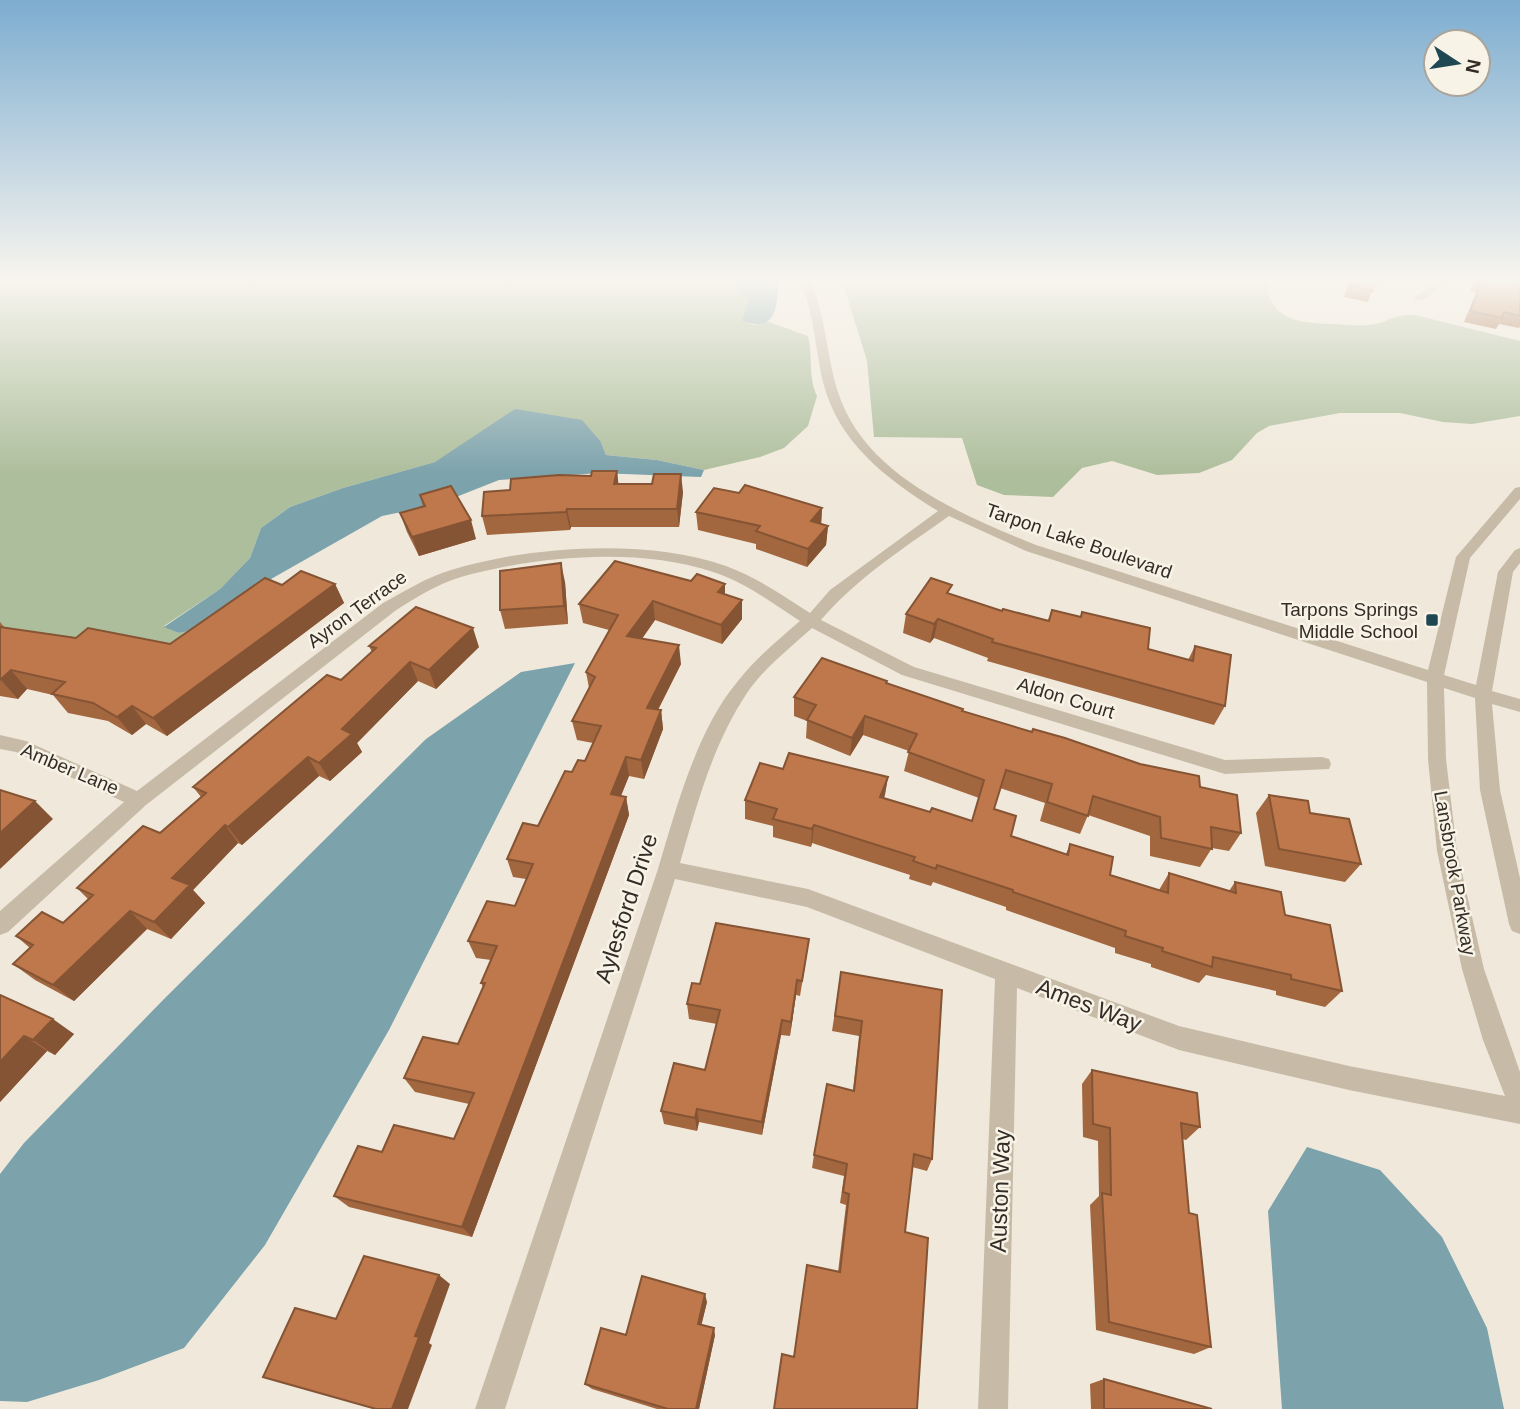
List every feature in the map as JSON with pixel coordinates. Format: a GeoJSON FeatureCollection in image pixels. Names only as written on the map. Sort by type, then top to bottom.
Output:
{"type":"FeatureCollection","features":[{"type":"Feature","properties":{"kind":"street","name":"Tarpon Lake Boulevard"},"geometry":{"type":"LineString","coordinates":[[823,344],[829,379],[842,416],[879,463],[947,511],[983,530],[1031,548],[1520,706]]}},
{"type":"Feature","properties":{"kind":"street","name":"Lansbrook Parkway"},"geometry":{"type":"LineString","coordinates":[[1520,491],[1463,557],[1435,678],[1438,770],[1453,878],[1477,981],[1495,1040],[1520,1103]]}},
{"type":"Feature","properties":{"kind":"street","name":"Aylesford Drive"},"geometry":{"type":"LineString","coordinates":[[490,1409],[692,787],[720,725],[743,687],[774,652],[811,621],[835,594],[947,511]]}},
{"type":"Feature","properties":{"kind":"street","name":"Ayron Terrace"},"geometry":{"type":"LineString","coordinates":[[0,925],[139,800],[388,607],[415,591],[454,574],[521,559],[607,553],[676,557],[720,569],[758,586],[811,621]]}},
{"type":"Feature","properties":{"kind":"street"},"geometry":{"type":"LineString","coordinates":[[1520,553],[1506,572],[1483,694],[1490,790],[1520,924]]}},
{"type":"Feature","properties":{"kind":"street","name":"Aldon Court"},"geometry":{"type":"LineString","coordinates":[[811,621],[908,671],[1212,763],[1225,766],[1322,764]]}},
{"type":"Feature","properties":{"kind":"street","name":"Amber Lane"},"geometry":{"type":"LineString","coordinates":[[0,742],[20,746],[139,800]]}},
{"type":"Feature","properties":{"kind":"street","name":"Ames Way"},"geometry":{"type":"LineString","coordinates":[[667,869],[808,898],[1179,1038],[1349,1078],[1520,1111]]}},
{"type":"Feature","properties":{"kind":"street","name":"Auston Way"},"geometry":{"type":"LineString","coordinates":[[993,1409],[1006,974]]}},
{"type":"Feature","properties":{"kind":"green space"},"geometry":{"type":"Polygon","coordinates":[[[0,344],[809,344],[812,382],[817,396],[808,426],[784,448],[760,457],[704,470],[657,460],[606,455],[601,442],[469,442],[435,462],[343,488],[290,507],[261,528],[250,558],[220,589],[164,626],[179,633],[195,629],[168,661],[0,636],[0,344]]]}},
{"type":"Feature","properties":{"kind":"green space"},"geometry":{"type":"Polygon","coordinates":[[[862,344],[1520,344],[1520,416],[1472,424],[1443,422],[1400,413],[1340,413],[1269,426],[1257,433],[1232,460],[1199,473],[1157,475],[1112,461],[1082,468],[1053,497],[1004,495],[977,485],[962,438],[874,437],[867,361],[862,344]]]}},
{"type":"Feature","properties":{"kind":"water"},"geometry":{"type":"Polygon","coordinates":[[[515,409],[582,420],[601,442],[606,455],[657,460],[704,470],[701,477],[599,473],[499,480],[436,505],[382,516],[257,587],[212,626],[179,633],[164,627],[220,589],[250,558],[261,528],[290,507],[343,488],[435,462],[515,409]]]}},
{"type":"Feature","properties":{"kind":"water"},"geometry":{"type":"Polygon","coordinates":[[[575,663],[389,1030],[265,1245],[184,1348],[99,1380],[27,1402],[0,1401],[0,1174],[24,1143],[164,999],[426,739],[521,672],[575,663]]]}},
{"type":"Feature","properties":{"kind":"water"},"geometry":{"type":"Polygon","coordinates":[[[1307,1147],[1380,1170],[1442,1237],[1487,1328],[1504,1409],[1282,1409],[1268,1211],[1307,1147]]]}},
{"type":"Feature","properties":{"kind":"building"},"geometry":{"type":"Polygon","coordinates":[[[592,471],[617,471],[614,484],[652,484],[654,474],[681,474],[677,509],[567,509],[566,512],[482,516],[484,492],[510,490],[511,479],[559,475],[591,476],[592,471]]]}},
{"type":"Feature","properties":{"kind":"building"},"geometry":{"type":"Polygon","coordinates":[[[745,485],[822,508],[811,521],[828,526],[808,549],[756,531],[760,526],[696,512],[714,488],[739,493],[745,485]]]}},
{"type":"Feature","properties":{"kind":"building"},"geometry":{"type":"Polygon","coordinates":[[[451,486],[471,520],[412,537],[400,513],[425,506],[420,495],[451,486]]]}},
{"type":"Feature","properties":{"kind":"building"},"geometry":{"type":"Polygon","coordinates":[[[615,561],[691,581],[697,574],[725,584],[718,592],[742,600],[721,625],[653,601],[627,636],[679,645],[647,708],[661,710],[641,760],[626,757],[611,794],[626,797],[462,1227],[334,1196],[358,1146],[382,1152],[394,1125],[454,1139],[474,1093],[404,1078],[423,1037],[458,1044],[485,983],[481,983],[497,946],[468,941],[487,901],[515,906],[533,864],[507,859],[523,823],[538,826],[565,771],[572,772],[578,760],[585,761],[601,726],[572,721],[595,677],[586,672],[618,615],[579,604],[615,561]]]}},
{"type":"Feature","properties":{"kind":"building"},"geometry":{"type":"Polygon","coordinates":[[[561,563],[564,606],[500,610],[500,571],[561,563]]]}},
{"type":"Feature","properties":{"kind":"building"},"geometry":{"type":"Polygon","coordinates":[[[301,571],[335,584],[153,718],[132,706],[117,717],[93,703],[52,694],[65,682],[11,670],[0,680],[0,627],[76,638],[88,628],[170,644],[265,578],[282,585],[301,571]]]}},
{"type":"Feature","properties":{"kind":"building"},"geometry":{"type":"Polygon","coordinates":[[[931,578],[952,585],[947,593],[1002,611],[1003,609],[1049,621],[1052,610],[1081,617],[1082,612],[1150,628],[1148,649],[1193,661],[1195,646],[1231,655],[1225,706],[992,642],[993,639],[938,619],[934,624],[906,614],[931,578]]]}},
{"type":"Feature","properties":{"kind":"building"},"geometry":{"type":"Polygon","coordinates":[[[416,607],[473,628],[429,670],[410,662],[342,729],[352,734],[319,763],[308,757],[228,827],[225,825],[172,878],[190,885],[154,922],[130,911],[53,985],[13,964],[33,945],[16,936],[42,912],[63,923],[93,895],[77,888],[143,826],[160,833],[206,793],[193,787],[327,675],[341,680],[376,648],[369,646],[416,607]]]}},
{"type":"Feature","properties":{"kind":"building"},"geometry":{"type":"Polygon","coordinates":[[[822,658],[963,709],[962,711],[1032,732],[1033,729],[1065,738],[1140,764],[1199,776],[1200,787],[1237,795],[1241,833],[1211,827],[1212,849],[1161,838],[1160,817],[1093,796],[1088,816],[1047,802],[1052,784],[1006,770],[994,809],[1016,816],[1011,836],[1068,855],[1070,844],[1113,857],[1110,875],[1168,893],[1169,873],[1236,893],[1235,882],[1281,892],[1285,915],[1330,925],[1342,991],[1291,979],[1291,975],[1213,957],[1212,967],[1162,951],[1163,948],[1125,936],[1126,931],[1013,890],[937,865],[936,869],[913,861],[915,857],[814,825],[812,829],[773,819],[777,809],[745,800],[760,763],[783,769],[789,753],[888,777],[880,797],[930,812],[932,808],[972,821],[984,780],[908,752],[917,734],[865,716],[852,738],[807,720],[816,705],[794,697],[822,658]]]}},
{"type":"Feature","properties":{"kind":"building"},"geometry":{"type":"Polygon","coordinates":[[[0,790],[35,801],[0,833],[0,790]]]}},
{"type":"Feature","properties":{"kind":"building"},"geometry":{"type":"Polygon","coordinates":[[[1269,795],[1308,801],[1310,813],[1349,819],[1361,864],[1279,849],[1269,795]]]}},
{"type":"Feature","properties":{"kind":"building"},"geometry":{"type":"Polygon","coordinates":[[[716,923],[809,939],[802,981],[797,980],[791,1022],[782,1020],[762,1122],[697,1109],[695,1118],[661,1111],[674,1063],[705,1070],[720,1010],[687,1004],[692,983],[700,984],[716,923]]]}},
{"type":"Feature","properties":{"kind":"building"},"geometry":{"type":"Polygon","coordinates":[[[841,972],[942,990],[932,1159],[914,1154],[905,1232],[928,1238],[917,1409],[774,1409],[782,1354],[794,1357],[807,1265],[840,1272],[849,1194],[843,1192],[847,1164],[814,1155],[827,1084],[854,1091],[862,1021],[835,1016],[841,972]]]}},
{"type":"Feature","properties":{"kind":"building"},"geometry":{"type":"Polygon","coordinates":[[[0,995],[53,1019],[33,1040],[24,1036],[0,1062],[0,995]]]}},
{"type":"Feature","properties":{"kind":"building"},"geometry":{"type":"Polygon","coordinates":[[[1092,1070],[1197,1093],[1200,1127],[1181,1123],[1189,1213],[1197,1215],[1211,1347],[1109,1322],[1102,1193],[1111,1195],[1110,1128],[1093,1124],[1092,1070]]]}},
{"type":"Feature","properties":{"kind":"building"},"geometry":{"type":"Polygon","coordinates":[[[364,1256],[439,1275],[415,1336],[419,1337],[392,1409],[376,1409],[263,1377],[295,1308],[336,1319],[364,1256]]]}},
{"type":"Feature","properties":{"kind":"building"},"geometry":{"type":"Polygon","coordinates":[[[642,1276],[705,1294],[698,1324],[714,1328],[696,1409],[668,1409],[585,1384],[601,1328],[626,1335],[642,1276]]]}},
{"type":"Feature","properties":{"kind":"building"},"geometry":{"type":"Polygon","coordinates":[[[1104,1379],[1212,1409],[1104,1409],[1104,1379]]]}},
{"type":"Feature","properties":{"kind":"place","name":"Tarpons Springs Middle School"},"geometry":{"type":"Point","coordinates":[1432,620]}}]}
